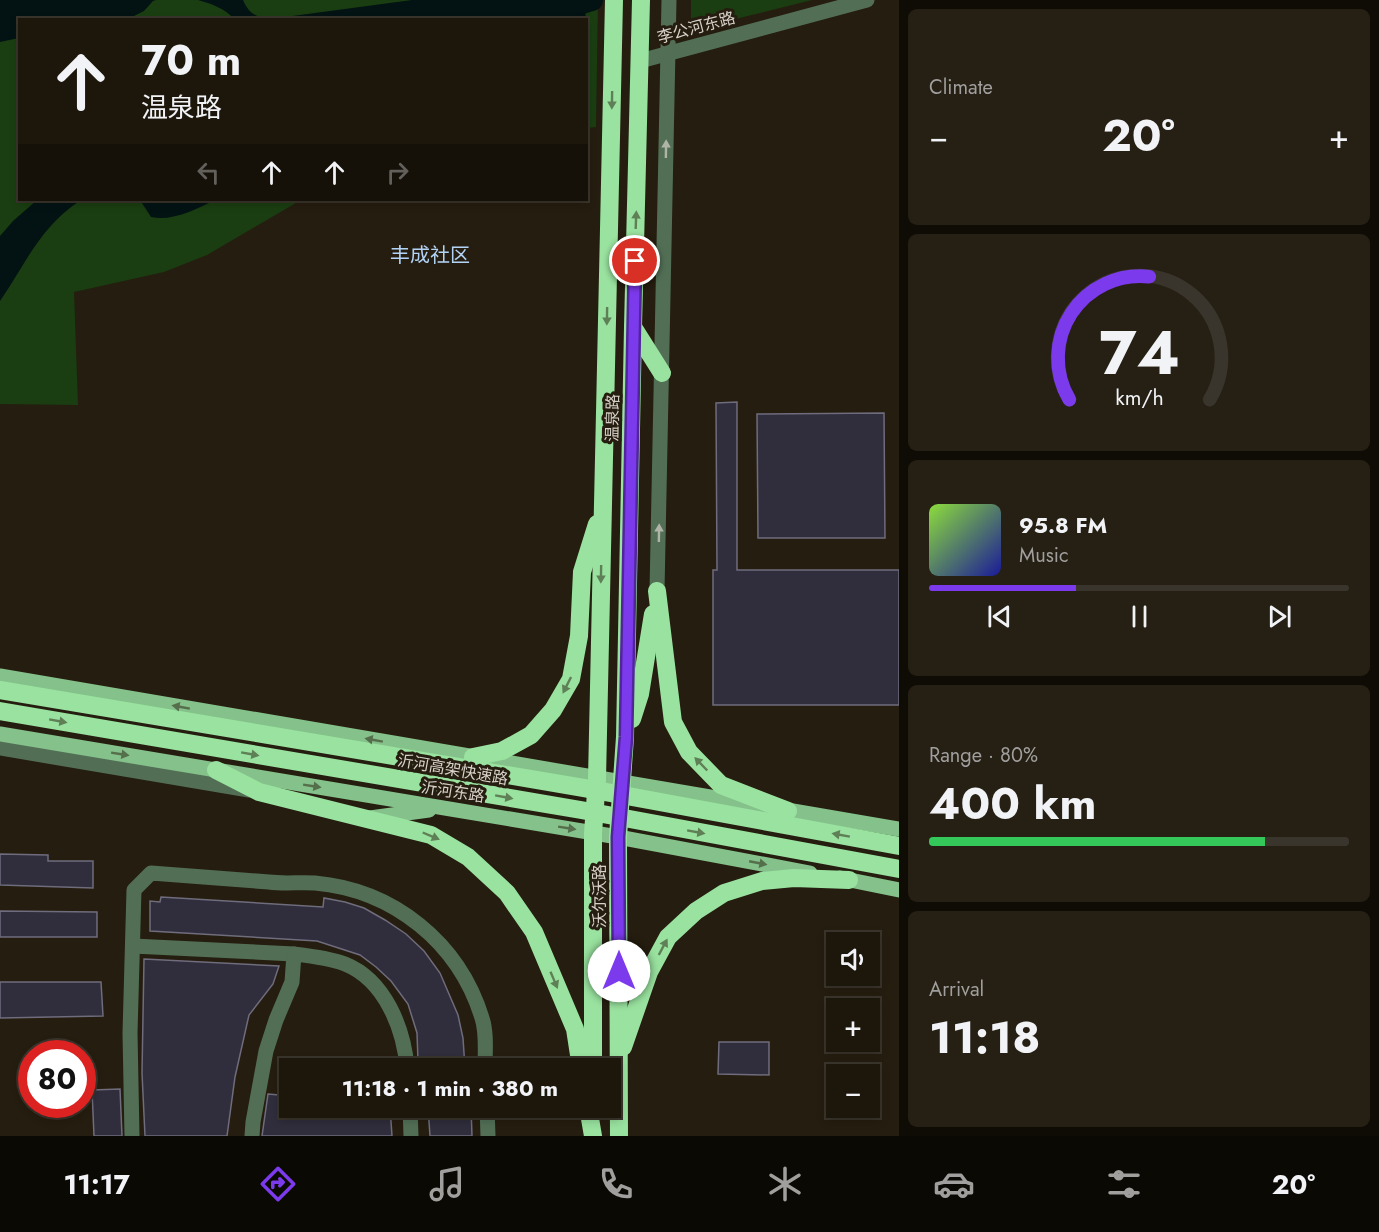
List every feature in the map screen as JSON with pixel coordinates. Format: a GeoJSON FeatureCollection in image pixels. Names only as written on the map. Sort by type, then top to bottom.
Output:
{"type":"FeatureCollection","features":[{"type":"Feature","properties":{"kind":"highway","name":"温泉路"},"geometry":{"type":"LineString","coordinates":[[593,833],[597,779],[614,0]]}},
{"type":"Feature","properties":{"kind":"highway","name":"温泉路"},"geometry":{"type":"LineString","coordinates":[[618,837],[626,737],[641,0]]}},
{"type":"Feature","properties":{"kind":"highway"},"geometry":{"type":"LineString","coordinates":[[633,327],[662,373]]}},
{"type":"Feature","properties":{"kind":"highway"},"geometry":{"type":"LineString","coordinates":[[473,758],[502,751],[531,735],[553,710],[571,679],[579,636],[582,572],[603,506]]}},
{"type":"Feature","properties":{"kind":"highway"},"geometry":{"type":"LineString","coordinates":[[626,737],[640,694],[657,591]]}},
{"type":"Feature","properties":{"kind":"highway"},"geometry":{"type":"LineString","coordinates":[[657,591],[673,722],[689,752],[720,784],[788,811]]}},
{"type":"Feature","properties":{"kind":"highway"},"geometry":{"type":"LineString","coordinates":[[579,636],[599,684]]}},
{"type":"Feature","properties":{"kind":"highway","name":"沂河高架快速路"},"geometry":{"type":"LineString","coordinates":[[0,690],[572,786],[899,846]]}},
{"type":"Feature","properties":{"kind":"highway","name":"沂河高架快速路"},"geometry":{"type":"LineString","coordinates":[[0,711],[569,808],[899,869]]}},
{"type":"Feature","properties":{"kind":"highway"},"geometry":{"type":"LineString","coordinates":[[216,770],[259,792],[431,835],[468,857],[507,893],[534,932],[575,1029],[580,1058]]}},
{"type":"Feature","properties":{"kind":"highway","name":"沃尔沃路"},"geometry":{"type":"LineString","coordinates":[[593,833],[593,1058]]}},
{"type":"Feature","properties":{"kind":"highway","name":"沃尔沃路"},"geometry":{"type":"LineString","coordinates":[[618,837],[619,1058]]}},
{"type":"Feature","properties":{"kind":"highway"},"geometry":{"type":"LineString","coordinates":[[620,1058],[654,963],[668,937],[696,911],[724,893],[762,881],[794,878],[849,880]]}},
{"type":"Feature","properties":{"kind":"highway"},"geometry":{"type":"LineString","coordinates":[[590,1118],[593,1136]]}},
{"type":"Feature","properties":{"kind":"highway"},"geometry":{"type":"LineString","coordinates":[[593,1118],[593,1136]]}},
{"type":"Feature","properties":{"kind":"highway","name":"沃尔沃路"},"geometry":{"type":"LineString","coordinates":[[619,1118],[619,1136]]}},
{"type":"Feature","properties":{"kind":"main road"},"geometry":{"type":"LineString","coordinates":[[0,676],[899,829]]}},
{"type":"Feature","properties":{"kind":"main road","name":"沂河东路"},"geometry":{"type":"LineString","coordinates":[[0,734],[618,837],[899,890]]}},
{"type":"Feature","properties":{"kind":"main road"},"geometry":{"type":"LineString","coordinates":[[367,819],[446,808]]}},
{"type":"Feature","properties":{"kind":"street"},"geometry":{"type":"LineString","coordinates":[[657,591],[669,0]]}},
{"type":"Feature","properties":{"kind":"street","name":"李公河东路"},"geometry":{"type":"LineString","coordinates":[[640,61],[867,0]]}},
{"type":"Feature","properties":{"kind":"street"},"geometry":{"type":"LineString","coordinates":[[0,748],[259,792]]}},
{"type":"Feature","properties":{"kind":"street"},"geometry":{"type":"LineString","coordinates":[[132,1136],[130,1034],[134,890],[151,873],[282,883],[315,883],[345,888],[377,899],[411,917],[440,943],[466,979],[483,1020],[485,1058]]}},
{"type":"Feature","properties":{"kind":"street"},"geometry":{"type":"LineString","coordinates":[[133,946],[294,954],[318,957],[347,965],[370,981],[386,1000],[399,1026],[405,1058]]}},
{"type":"Feature","properties":{"kind":"street"},"geometry":{"type":"LineString","coordinates":[[252,1136],[266,1051],[292,982],[294,954]]}},
{"type":"Feature","properties":{"kind":"street"},"geometry":{"type":"LineString","coordinates":[[410,1118],[411,1136]]}},
{"type":"Feature","properties":{"kind":"street"},"geometry":{"type":"LineString","coordinates":[[487,1118],[488,1136]]}},
{"type":"Feature","properties":{"kind":"green space"},"geometry":{"type":"Polygon","coordinates":[[[0,0],[598,0],[596,127],[588,128],[588,18],[18,18],[18,201],[299,201],[207,255],[164,272],[74,292],[78,405],[0,404],[0,0]]]}},
{"type":"Feature","properties":{"kind":"green space"},"geometry":{"type":"Polygon","coordinates":[[[691,0],[812,0],[691,30],[691,0]]]}},
{"type":"Feature","properties":{"kind":"shaded area"},"geometry":{"type":"Polygon","coordinates":[[[0,0],[156,0],[144,11],[130,18],[18,18],[18,38],[0,42],[0,0]]]}},
{"type":"Feature","properties":{"kind":"shaded area"},"geometry":{"type":"Polygon","coordinates":[[[198,0],[243,0],[254,14],[266,18],[233,18],[213,5],[198,0]]]}},
{"type":"Feature","properties":{"kind":"shaded area"},"geometry":{"type":"Polygon","coordinates":[[[412,0],[584,0],[586,18],[277,18],[412,0]]]}},
{"type":"Feature","properties":{"kind":"shaded area"},"geometry":{"type":"Polygon","coordinates":[[[36,201],[80,201],[54,222],[44,234],[0,301],[0,236],[36,201]]]}},
{"type":"Feature","properties":{"kind":"shaded area"},"geometry":{"type":"Polygon","coordinates":[[[141,201],[213,201],[184,214],[167,218],[151,217],[141,201]]]}},
{"type":"Feature","properties":{"kind":"building"},"geometry":{"type":"Polygon","coordinates":[[[737,402],[737,570],[899,570],[899,705],[713,705],[713,570],[717,570],[716,403],[737,402]]]}},
{"type":"Feature","properties":{"kind":"building"},"geometry":{"type":"Polygon","coordinates":[[[884,413],[885,538],[758,538],[757,414],[884,413]]]}},
{"type":"Feature","properties":{"kind":"building"},"geometry":{"type":"Polygon","coordinates":[[[0,854],[48,855],[48,861],[93,861],[93,888],[0,885],[0,854]]]}},
{"type":"Feature","properties":{"kind":"building"},"geometry":{"type":"Polygon","coordinates":[[[161,897],[323,907],[324,898],[364,908],[406,934],[424,951],[440,973],[458,1015],[464,1058],[418,1058],[417,1033],[408,1004],[391,981],[360,955],[317,941],[150,931],[150,901],[160,902],[161,897]]]}},
{"type":"Feature","properties":{"kind":"building"},"geometry":{"type":"Polygon","coordinates":[[[0,911],[97,912],[97,937],[0,937],[0,911]]]}},
{"type":"Feature","properties":{"kind":"building"},"geometry":{"type":"Polygon","coordinates":[[[144,959],[279,966],[273,984],[249,1015],[235,1077],[227,1136],[145,1136],[142,1073],[144,959]]]}},
{"type":"Feature","properties":{"kind":"building"},"geometry":{"type":"Polygon","coordinates":[[[0,982],[101,982],[103,1016],[0,1018],[0,982]]]}},
{"type":"Feature","properties":{"kind":"building"},"geometry":{"type":"Polygon","coordinates":[[[719,1042],[769,1042],[769,1075],[718,1074],[719,1042]]]}},
{"type":"Feature","properties":{"kind":"building"},"geometry":{"type":"Polygon","coordinates":[[[120,1089],[122,1136],[94,1136],[96,1090],[120,1089]]]}},
{"type":"Feature","properties":{"kind":"building"},"geometry":{"type":"Polygon","coordinates":[[[268,1094],[279,1095],[279,1118],[391,1118],[392,1136],[262,1136],[268,1094]]]}},
{"type":"Feature","properties":{"kind":"building"},"geometry":{"type":"Polygon","coordinates":[[[429,1118],[471,1118],[472,1136],[430,1136],[429,1118]]]}},
{"type":"Feature","properties":{"kind":"waterway"},"geometry":{"type":"LineString","coordinates":[[556,11],[592,0]]}},
{"type":"Feature","properties":{"kind":"district","name":"丰成社区"},"geometry":{"type":"Point","coordinates":[430,255]}},
{"type":"Feature","properties":{"kind":"route"},"geometry":{"type":"LineString","coordinates":[[619,971],[618,837],[626,737],[635,261]]}}]}
